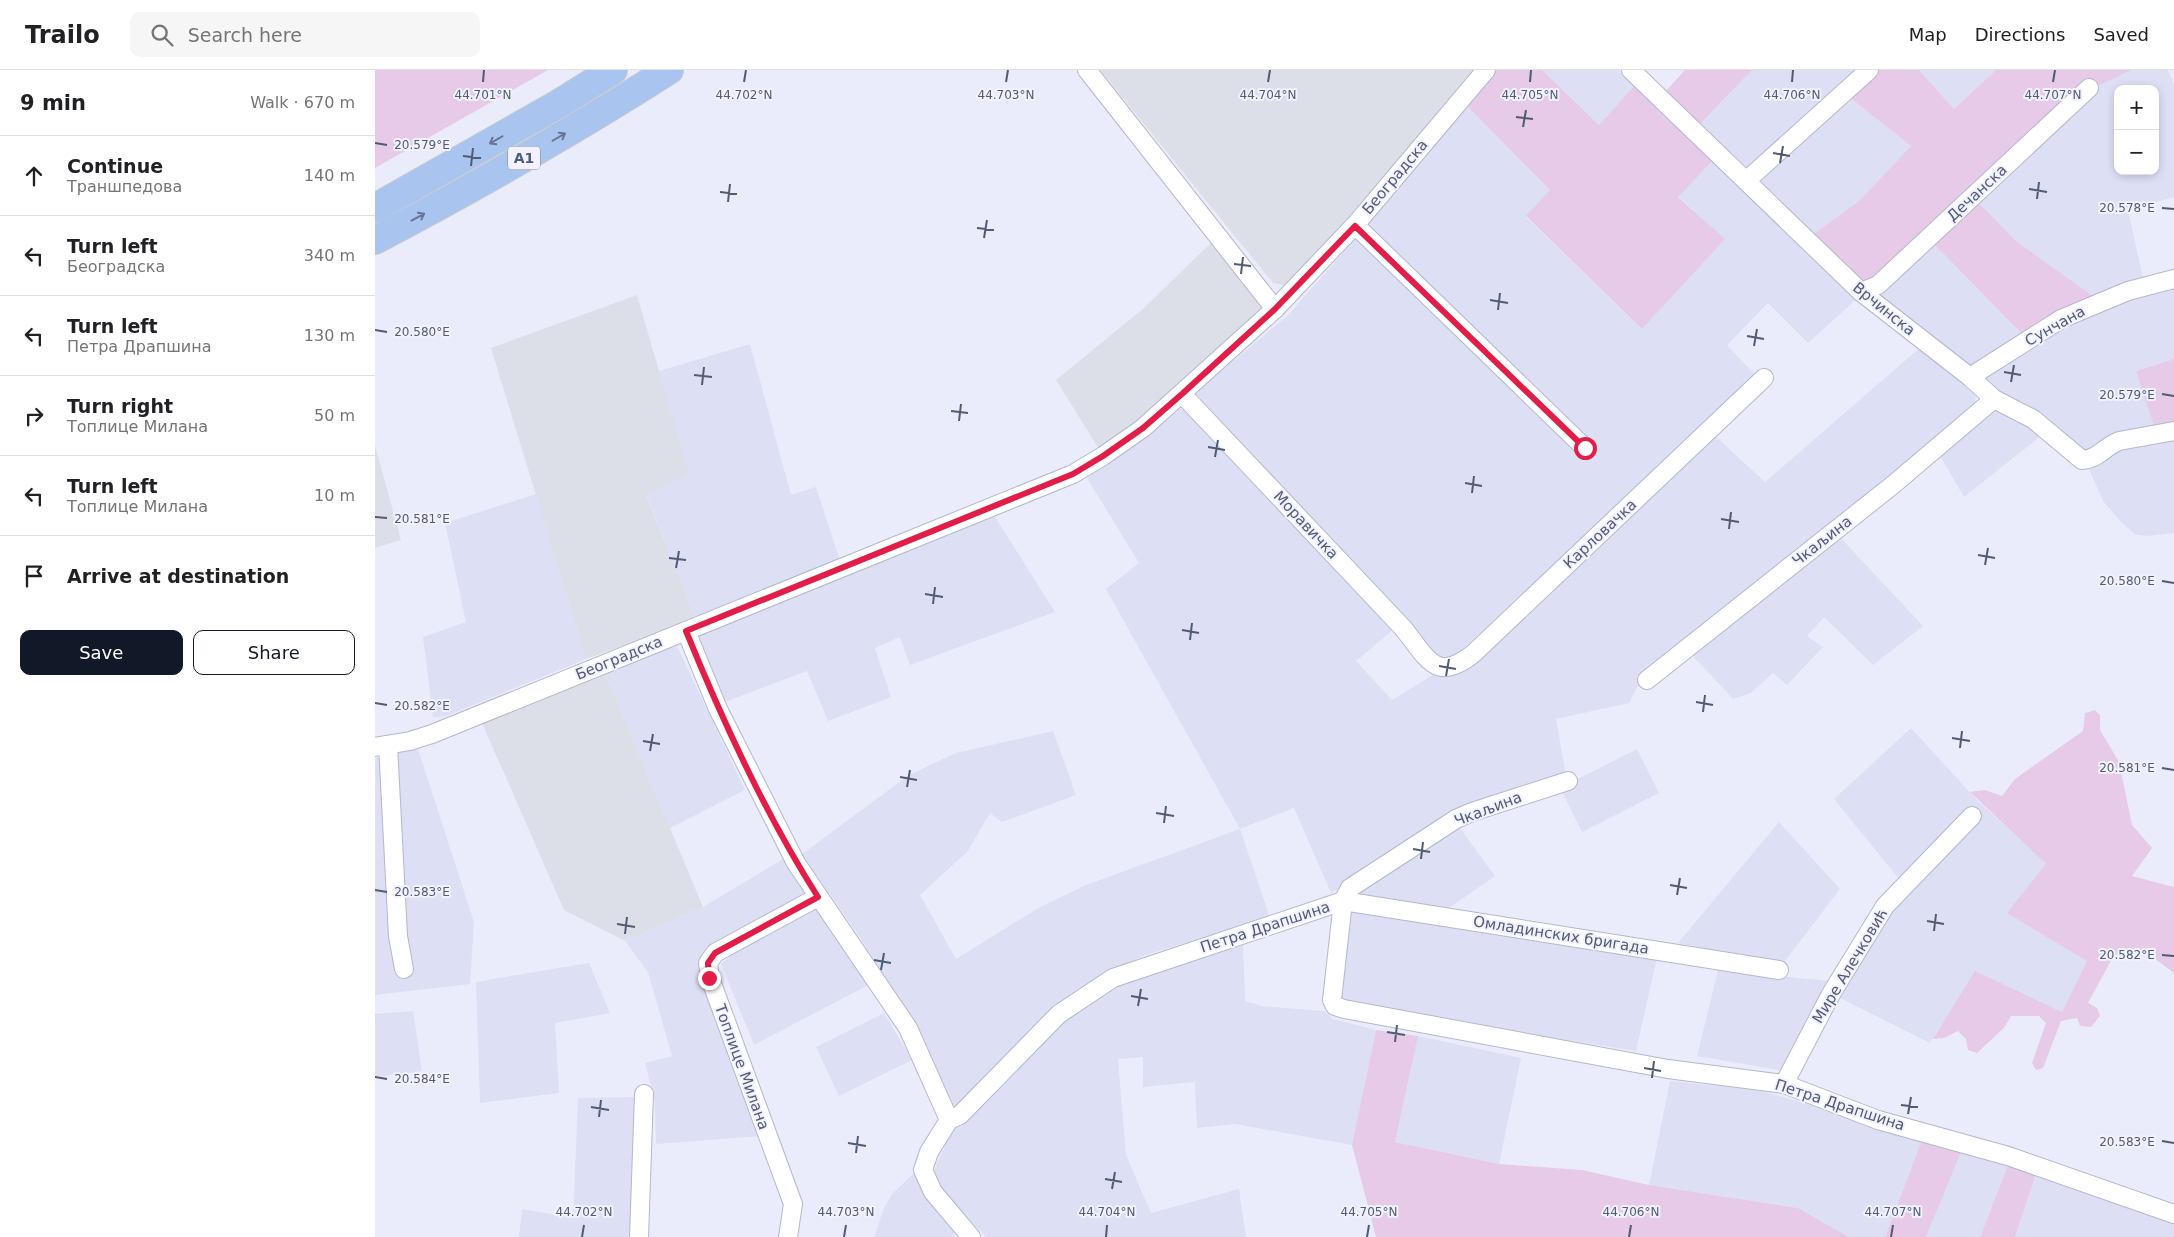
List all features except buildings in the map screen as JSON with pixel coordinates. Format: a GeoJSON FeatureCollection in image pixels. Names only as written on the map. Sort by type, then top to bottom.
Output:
{"type":"FeatureCollection","features":[{"type":"Feature","properties":{"kind":"highway","name":"A1"},"geometry":{"type":"LineString","coordinates":[[375,208],[560,103],[613,70]]}},
{"type":"Feature","properties":{"kind":"highway","name":"A1"},"geometry":{"type":"LineString","coordinates":[[375,240],[462,194],[669,70]]}},
{"type":"Feature","properties":{"kind":"street"},"geometry":{"type":"LineString","coordinates":[[1087,70],[1275,309]]}},
{"type":"Feature","properties":{"kind":"street","name":"Београдска"},"geometry":{"type":"LineString","coordinates":[[382,746],[432,734],[1073,474],[1103,456],[1143,428],[1275,309],[1355,226],[1486,70]]}},
{"type":"Feature","properties":{"kind":"street","name":"Врчинска"},"geometry":{"type":"LineString","coordinates":[[1631,70],[1861,292],[1970,377],[1994,399],[2033,419],[2082,460],[2091,460],[2111,444],[2119,441],[2174,432]]}},
{"type":"Feature","properties":{"kind":"street"},"geometry":{"type":"LineString","coordinates":[[1746,180],[1869,70]]}},
{"type":"Feature","properties":{"kind":"street","name":"Дечанска"},"geometry":{"type":"LineString","coordinates":[[1861,292],[1878,285],[2089,88]]}},
{"type":"Feature","properties":{"kind":"street"},"geometry":{"type":"LineString","coordinates":[[1355,226],[1585,448]]}},
{"type":"Feature","properties":{"kind":"street","name":"Сунчана"},"geometry":{"type":"LineString","coordinates":[[1970,377],[2061,319],[2128,291],[2174,279]]}},
{"type":"Feature","properties":{"kind":"street","name":"Карловачка"},"geometry":{"type":"LineString","coordinates":[[1428,659],[1439,667],[1453,668],[1475,653],[1764,378]]}},
{"type":"Feature","properties":{"kind":"street","name":"Моравичка"},"geometry":{"type":"LineString","coordinates":[[1182,394],[1403,628],[1428,659]]}},
{"type":"Feature","properties":{"kind":"street","name":"Чкаљина"},"geometry":{"type":"LineString","coordinates":[[1647,680],[1894,484],[1994,399]]}},
{"type":"Feature","properties":{"kind":"street"},"geometry":{"type":"LineString","coordinates":[[686,631],[718,709],[796,863],[908,1028],[949,1120],[929,1152],[923,1170],[933,1192],[965,1235]]}},
{"type":"Feature","properties":{"kind":"street"},"geometry":{"type":"LineString","coordinates":[[382,746],[398,936],[404,969]]}},
{"type":"Feature","properties":{"kind":"street","name":"Чкаљина"},"geometry":{"type":"LineString","coordinates":[[1343,901],[1350,888],[1360,880],[1456,819],[1568,781]]}},
{"type":"Feature","properties":{"kind":"street","name":"Мире Алечковић"},"geometry":{"type":"LineString","coordinates":[[1784,1084],[1831,994],[1885,906],[1972,816]]}},
{"type":"Feature","properties":{"kind":"street","name":"Топлице Милана"},"geometry":{"type":"LineString","coordinates":[[788,1237],[793,1204],[709,978],[708,963],[715,953],[818,897]]}},
{"type":"Feature","properties":{"kind":"street","name":"Омладинских бригада"},"geometry":{"type":"LineString","coordinates":[[1343,901],[1779,970]]}},
{"type":"Feature","properties":{"kind":"street","name":"Петра Драпшина"},"geometry":{"type":"LineString","coordinates":[[949,1120],[961,1115],[1059,1014],[1113,978],[1343,901],[1333,1000],[1335,1006],[1668,1069],[1784,1084],[1878,1120],[2008,1156],[2174,1214]]}},
{"type":"Feature","properties":{"kind":"street"},"geometry":{"type":"LineString","coordinates":[[639,1237],[644,1094]]}},
{"type":"Feature","properties":{"kind":"shaded area"},"geometry":{"type":"Polygon","coordinates":[[[375,70],[548,70],[375,168],[375,70]]]}},
{"type":"Feature","properties":{"kind":"shaded area"},"geometry":{"type":"Polygon","coordinates":[[[1100,70],[1478,70],[1437,114],[1293,281],[1283,285],[1273,283],[1100,70]]]}},
{"type":"Feature","properties":{"kind":"shaded area"},"geometry":{"type":"Polygon","coordinates":[[[1496,70],[1542,70],[1599,125],[1634,86],[1713,160],[1678,197],[1725,239],[1642,329],[1526,216],[1550,190],[1467,106],[1496,70]]]}},
{"type":"Feature","properties":{"kind":"shaded area"},"geometry":{"type":"Polygon","coordinates":[[[1542,70],[1619,70],[1634,86],[1599,125],[1542,70]]]}},
{"type":"Feature","properties":{"kind":"shaded area"},"geometry":{"type":"Polygon","coordinates":[[[1685,70],[1752,70],[1697,127],[1665,92],[1685,70]]]}},
{"type":"Feature","properties":{"kind":"shaded area"},"geometry":{"type":"Polygon","coordinates":[[[1752,70],[1862,70],[1747,170],[1697,127],[1752,70]]]}},
{"type":"Feature","properties":{"kind":"shaded area"},"geometry":{"type":"Polygon","coordinates":[[[1879,70],[1919,70],[1954,109],[1996,70],[2132,70],[2097,86],[2094,81],[2030,136],[1911,250],[1861,288],[1811,236],[1859,201],[1911,146],[1849,97],[1879,70]]]}},
{"type":"Feature","properties":{"kind":"shaded area"},"geometry":{"type":"Polygon","coordinates":[[[1919,70],[1996,70],[1954,109],[1919,70]]]}},
{"type":"Feature","properties":{"kind":"shaded area"},"geometry":{"type":"Polygon","coordinates":[[[2132,70],[2168,70],[2174,85],[2174,200],[2173,197],[2128,210],[2144,282],[2097,299],[2016,241],[1975,199],[2095,86],[2132,70]]]}},
{"type":"Feature","properties":{"kind":"shaded area"},"geometry":{"type":"Polygon","coordinates":[[[1849,97],[1911,146],[1859,201],[1811,236],[1758,184],[1758,178],[1849,97]]]}},
{"type":"Feature","properties":{"kind":"shaded area"},"geometry":{"type":"Polygon","coordinates":[[[1467,106],[1550,190],[1526,217],[1642,329],[1724,239],[1678,196],[1713,160],[1859,297],[1808,343],[1768,303],[1727,345],[1758,378],[1455,656],[1440,658],[1195,393],[1288,315],[1357,237],[1467,106]]]}},
{"type":"Feature","properties":{"kind":"shaded area"},"geometry":{"type":"Polygon","coordinates":[[[1975,199],[2016,241],[2097,299],[2025,337],[1930,240],[1975,199]]]}},
{"type":"Feature","properties":{"kind":"shaded area"},"geometry":{"type":"Polygon","coordinates":[[[1215,239],[1264,303],[1264,311],[1141,420],[1099,449],[1056,380],[1144,308],[1215,239]]]}},
{"type":"Feature","properties":{"kind":"shaded area"},"geometry":{"type":"Polygon","coordinates":[[[1930,240],[2025,337],[1970,373],[1867,292],[1930,240]]]}},
{"type":"Feature","properties":{"kind":"shaded area"},"geometry":{"type":"Polygon","coordinates":[[[2174,285],[2174,359],[2136,371],[2156,432],[2091,456],[1976,377],[2063,323],[2129,295],[2174,285]]]}},
{"type":"Feature","properties":{"kind":"shaded area"},"geometry":{"type":"Polygon","coordinates":[[[637,295],[689,474],[646,495],[696,619],[586,659],[491,348],[637,295]]]}},
{"type":"Feature","properties":{"kind":"shaded area"},"geometry":{"type":"Polygon","coordinates":[[[750,344],[791,495],[816,487],[840,561],[696,619],[646,494],[688,474],[659,371],[750,344]]]}},
{"type":"Feature","properties":{"kind":"shaded area"},"geometry":{"type":"Polygon","coordinates":[[[1923,345],[1976,390],[1975,404],[1891,480],[1641,680],[1629,703],[1556,719],[1566,776],[1507,792],[1331,893],[1294,808],[1240,829],[1106,589],[1139,563],[1087,478],[1160,426],[1180,409],[1184,410],[1394,629],[1356,661],[1392,700],[1436,673],[1449,673],[1713,434],[1765,482],[1923,345]]]}},
{"type":"Feature","properties":{"kind":"shaded area"},"geometry":{"type":"Polygon","coordinates":[[[2174,359],[2174,428],[2156,432],[2136,371],[2174,359]]]}},
{"type":"Feature","properties":{"kind":"shaded area"},"geometry":{"type":"Polygon","coordinates":[[[1993,406],[2021,418],[2041,436],[1964,497],[1939,454],[1993,406]]]}},
{"type":"Feature","properties":{"kind":"shaded area"},"geometry":{"type":"Polygon","coordinates":[[[2174,434],[2174,533],[2147,536],[2136,535],[2121,522],[2103,501],[2087,464],[2111,448],[2174,434]]]}},
{"type":"Feature","properties":{"kind":"shaded area"},"geometry":{"type":"Polygon","coordinates":[[[375,445],[401,540],[375,548],[375,445]]]}},
{"type":"Feature","properties":{"kind":"shaded area"},"geometry":{"type":"Polygon","coordinates":[[[536,494],[586,659],[446,716],[433,717],[423,637],[466,622],[445,523],[536,494]]]}},
{"type":"Feature","properties":{"kind":"shaded area"},"geometry":{"type":"Polygon","coordinates":[[[992,512],[1055,612],[910,665],[900,637],[875,648],[891,697],[828,721],[807,671],[725,702],[698,641],[698,633],[992,512]]]}},
{"type":"Feature","properties":{"kind":"shaded area"},"geometry":{"type":"Polygon","coordinates":[[[1838,535],[1923,626],[1873,665],[1824,617],[1807,636],[1823,647],[1787,685],[1773,673],[1751,693],[1733,699],[1690,653],[1838,535]]]}},
{"type":"Feature","properties":{"kind":"shaded area"},"geometry":{"type":"Polygon","coordinates":[[[677,646],[745,790],[670,828],[604,670],[677,646]]]}},
{"type":"Feature","properties":{"kind":"shaded area"},"geometry":{"type":"Polygon","coordinates":[[[604,670],[703,907],[625,941],[564,910],[482,723],[604,670]]]}},
{"type":"Feature","properties":{"kind":"shaded area"},"geometry":{"type":"Polygon","coordinates":[[[2095,710],[2100,715],[2100,730],[2119,762],[2132,825],[2152,848],[2132,876],[2174,887],[2174,973],[2147,953],[2114,955],[2088,1003],[2097,1008],[2100,1016],[2091,1027],[2080,1026],[2077,1018],[2061,1021],[2043,1068],[2036,1070],[2032,1063],[2046,1023],[2039,1016],[2011,1016],[2004,1028],[1977,1053],[1968,1050],[1966,1039],[1958,1031],[1944,1038],[1933,1039],[1975,971],[2062,1012],[2087,961],[2007,913],[2046,864],[1970,792],[1985,790],[2002,796],[2015,779],[2083,731],[2085,713],[2095,710]]]}},
{"type":"Feature","properties":{"kind":"shaded area"},"geometry":{"type":"Polygon","coordinates":[[[1911,728],[1976,799],[2046,864],[2087,961],[2062,1012],[1976,972],[1930,1043],[1836,996],[1890,908],[1908,890],[1834,799],[1911,728]]]}},
{"type":"Feature","properties":{"kind":"shaded area"},"geometry":{"type":"Polygon","coordinates":[[[1053,731],[1076,795],[1002,822],[990,813],[967,852],[920,895],[956,959],[1040,907],[1086,885],[1240,829],[1270,918],[1145,955],[1098,977],[1064,1003],[957,1108],[953,1107],[925,1045],[861,939],[802,854],[909,775],[956,753],[1053,731]]]}},
{"type":"Feature","properties":{"kind":"shaded area"},"geometry":{"type":"Polygon","coordinates":[[[418,749],[474,922],[470,984],[375,995],[375,758],[418,749]]]}},
{"type":"Feature","properties":{"kind":"shaded area"},"geometry":{"type":"Polygon","coordinates":[[[1637,749],[1659,793],[1582,832],[1560,788],[1637,749]]]}},
{"type":"Feature","properties":{"kind":"shaded area"},"geometry":{"type":"Polygon","coordinates":[[[1779,822],[1840,889],[1782,965],[1678,943],[1779,822]]]}},
{"type":"Feature","properties":{"kind":"shaded area"},"geometry":{"type":"Polygon","coordinates":[[[1457,824],[1495,876],[1446,910],[1358,896],[1357,890],[1457,824]]]}},
{"type":"Feature","properties":{"kind":"shaded area"},"geometry":{"type":"Polygon","coordinates":[[[783,859],[809,894],[707,951],[762,1136],[656,1144],[655,1103],[645,1063],[672,1056],[648,972],[625,941],[703,907],[783,859]]]}},
{"type":"Feature","properties":{"kind":"shaded area"},"geometry":{"type":"Polygon","coordinates":[[[815,908],[876,981],[754,1045],[721,964],[732,954],[815,908]]]}},
{"type":"Feature","properties":{"kind":"shaded area"},"geometry":{"type":"Polygon","coordinates":[[[1352,909],[1657,958],[1636,1051],[1343,1004],[1339,996],[1352,909]]]}},
{"type":"Feature","properties":{"kind":"shaded area"},"geometry":{"type":"Polygon","coordinates":[[[1243,945],[1245,1001],[1261,1006],[1324,1011],[1333,1019],[1376,1030],[1352,1145],[1235,1124],[1197,1128],[1195,1082],[1143,1087],[1143,1057],[1118,1059],[1126,1155],[1151,1213],[1239,1189],[1246,1237],[986,1237],[940,1188],[934,1173],[937,1162],[953,1129],[971,1117],[1056,1025],[1099,995],[1128,981],[1243,945]]]}},
{"type":"Feature","properties":{"kind":"shaded area"},"geometry":{"type":"Polygon","coordinates":[[[589,963],[610,1013],[555,1023],[559,1093],[480,1103],[476,982],[589,963]]]}},
{"type":"Feature","properties":{"kind":"shaded area"},"geometry":{"type":"Polygon","coordinates":[[[1718,970],[1830,981],[1784,1071],[1697,1056],[1718,970]]]}},
{"type":"Feature","properties":{"kind":"shaded area"},"geometry":{"type":"Polygon","coordinates":[[[413,1011],[422,1071],[375,1077],[375,1014],[413,1011]]]}},
{"type":"Feature","properties":{"kind":"shaded area"},"geometry":{"type":"Polygon","coordinates":[[[884,1013],[912,1060],[839,1096],[816,1047],[884,1013]]]}},
{"type":"Feature","properties":{"kind":"shaded area"},"geometry":{"type":"Polygon","coordinates":[[[1376,1030],[1418,1036],[1395,1142],[1499,1164],[1582,1170],[1649,1185],[1798,1208],[1849,1237],[1376,1237],[1352,1145],[1376,1030]]]}},
{"type":"Feature","properties":{"kind":"shaded area"},"geometry":{"type":"Polygon","coordinates":[[[1418,1036],[1521,1058],[1499,1164],[1395,1142],[1418,1036]]]}},
{"type":"Feature","properties":{"kind":"shaded area"},"geometry":{"type":"Polygon","coordinates":[[[1670,1081],[1757,1090],[1924,1135],[1885,1237],[1849,1237],[1798,1208],[1649,1185],[1670,1081]]]}},
{"type":"Feature","properties":{"kind":"shaded area"},"geometry":{"type":"Polygon","coordinates":[[[638,1097],[632,1237],[519,1237],[522,1209],[573,1218],[578,1098],[638,1097]]]}},
{"type":"Feature","properties":{"kind":"shaded area"},"geometry":{"type":"Polygon","coordinates":[[[1924,1135],[1964,1145],[1926,1237],[1885,1237],[1924,1135]]]}},
{"type":"Feature","properties":{"kind":"shaded area"},"geometry":{"type":"Polygon","coordinates":[[[1964,1145],[2010,1160],[1980,1237],[1926,1237],[1964,1145]]]}},
{"type":"Feature","properties":{"kind":"shaded area"},"geometry":{"type":"Polygon","coordinates":[[[2010,1160],[2037,1171],[2015,1237],[1980,1237],[2010,1160]]]}},
{"type":"Feature","properties":{"kind":"shaded area"},"geometry":{"type":"Polygon","coordinates":[[[2037,1171],[2174,1221],[2174,1237],[2015,1237],[2037,1171]]]}},
{"type":"Feature","properties":{"kind":"shaded area"},"geometry":{"type":"Polygon","coordinates":[[[915,1172],[928,1201],[954,1231],[953,1237],[874,1237],[884,1208],[892,1194],[915,1172]]]}},
{"type":"Feature","properties":{"kind":"route"},"geometry":{"type":"LineString","coordinates":[[709,978],[708,963],[715,953],[818,897],[796,863],[718,709],[686,631],[1073,474],[1103,456],[1143,428],[1182,394],[1275,309],[1355,226],[1585,448]]}}]}
